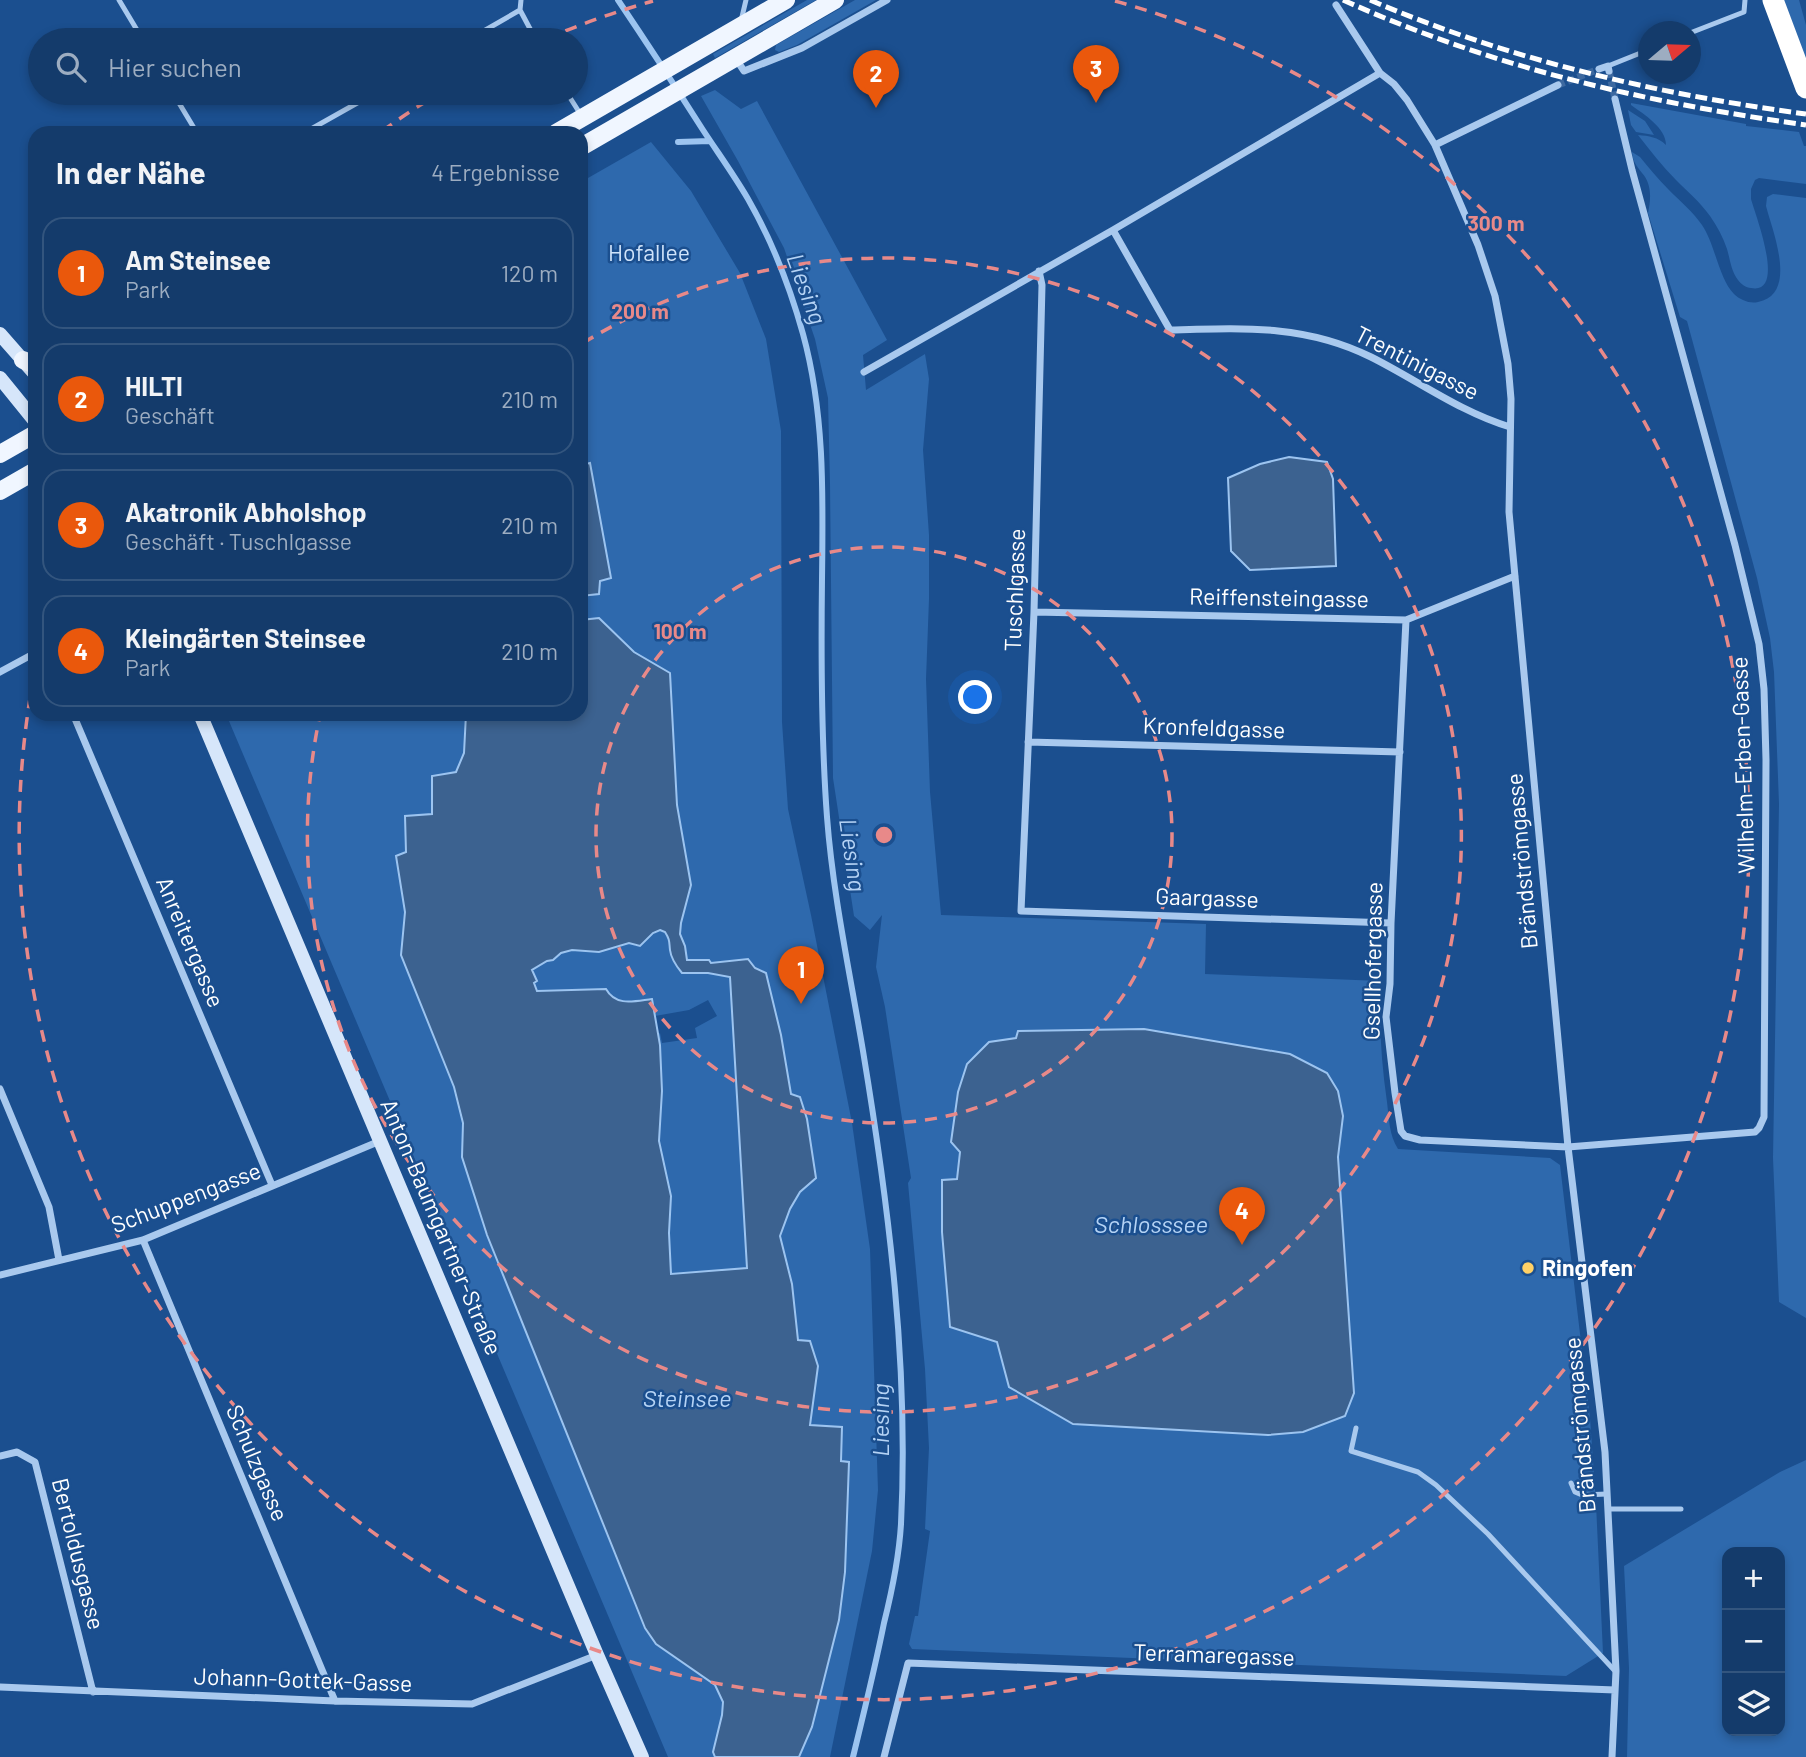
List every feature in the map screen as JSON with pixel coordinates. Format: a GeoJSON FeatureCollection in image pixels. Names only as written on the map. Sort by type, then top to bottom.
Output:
{"type":"FeatureCollection","features":[{"type":"Feature","properties":{"kind":"highway"},"geometry":{"type":"LineString","coordinates":[[1773,0],[1806,88]]}},
{"type":"Feature","properties":{"kind":"main road"},"geometry":{"type":"LineString","coordinates":[[568,126],[786,0]]}},
{"type":"Feature","properties":{"kind":"main road"},"geometry":{"type":"LineString","coordinates":[[588,143],[712,71],[739,64],[835,0]]}},
{"type":"Feature","properties":{"kind":"main road"},"geometry":{"type":"LineString","coordinates":[[0,334],[28,361]]}},
{"type":"Feature","properties":{"kind":"main road"},"geometry":{"type":"LineString","coordinates":[[0,378],[28,412]]}},
{"type":"Feature","properties":{"kind":"main road"},"geometry":{"type":"LineString","coordinates":[[0,453],[28,438]]}},
{"type":"Feature","properties":{"kind":"main road"},"geometry":{"type":"LineString","coordinates":[[0,491],[28,475]]}},
{"type":"Feature","properties":{"kind":"main road","name":"Anton-Baumgartner-Straße"},"geometry":{"type":"LineString","coordinates":[[203,721],[642,1757]]}},
{"type":"Feature","properties":{"kind":"street"},"geometry":{"type":"LineString","coordinates":[[739,64],[798,50],[887,0]]}},
{"type":"Feature","properties":{"kind":"street","name":"Brändströmgasse"},"geometry":{"type":"LineString","coordinates":[[1336,5],[1380,73],[1401,92],[1434,145],[1478,246],[1495,296],[1508,364],[1511,400],[1509,512],[1568,1147],[1605,1452],[1616,1671],[1612,1757]]}},
{"type":"Feature","properties":{"kind":"street"},"geometry":{"type":"LineString","coordinates":[[1599,69],[1609,69]]}},
{"type":"Feature","properties":{"kind":"street"},"geometry":{"type":"LineString","coordinates":[[864,372],[1380,73]]}},
{"type":"Feature","properties":{"kind":"street"},"geometry":{"type":"LineString","coordinates":[[1434,145],[1558,85]]}},
{"type":"Feature","properties":{"kind":"street","name":"Wilhelm-Erben-Gasse"},"geometry":{"type":"LineString","coordinates":[[1568,1147],[1750,1133],[1759,1128],[1764,1116],[1766,760],[1764,689],[1759,644],[1615,99]]}},
{"type":"Feature","properties":{"kind":"street","name":"Trentinigasse"},"geometry":{"type":"LineString","coordinates":[[1113,230],[1170,330],[1259,329],[1297,332],[1334,341],[1370,356],[1479,416],[1510,427]]}},
{"type":"Feature","properties":{"kind":"street","name":"Tuschlgasse"},"geometry":{"type":"LineString","coordinates":[[1021,911],[1034,612],[1042,285],[1039,271]]}},
{"type":"Feature","properties":{"kind":"street","name":"Reiffensteingasse"},"geometry":{"type":"LineString","coordinates":[[1034,612],[1406,620],[1515,576]]}},
{"type":"Feature","properties":{"kind":"street","name":"Gsellhofergasse"},"geometry":{"type":"LineString","coordinates":[[1406,620],[1387,1017],[1401,1131],[1405,1136],[1420,1140],[1568,1147]]}},
{"type":"Feature","properties":{"kind":"street"},"geometry":{"type":"LineString","coordinates":[[0,672],[28,657]]}},
{"type":"Feature","properties":{"kind":"street","name":"Anreitergasse"},"geometry":{"type":"LineString","coordinates":[[76,721],[272,1185]]}},
{"type":"Feature","properties":{"kind":"street","name":"Kronfeldgasse"},"geometry":{"type":"LineString","coordinates":[[1028,742],[1400,752]]}},
{"type":"Feature","properties":{"kind":"street","name":"Gaargasse"},"geometry":{"type":"LineString","coordinates":[[1021,911],[1391,923]]}},
{"type":"Feature","properties":{"kind":"street"},"geometry":{"type":"LineString","coordinates":[[0,1089],[49,1207],[59,1260]]}},
{"type":"Feature","properties":{"kind":"street","name":"Schuppengasse"},"geometry":{"type":"LineString","coordinates":[[0,1275],[143,1240],[380,1141]]}},
{"type":"Feature","properties":{"kind":"street","name":"Schulzgasse"},"geometry":{"type":"LineString","coordinates":[[143,1240],[335,1701]]}},
{"type":"Feature","properties":{"kind":"street","name":"Bertoldusgasse"},"geometry":{"type":"LineString","coordinates":[[0,1456],[17,1452],[35,1462],[93,1692]]}},
{"type":"Feature","properties":{"kind":"street","name":"Johann-Gottek-Gasse"},"geometry":{"type":"LineString","coordinates":[[0,1687],[472,1704],[597,1655]]}},
{"type":"Feature","properties":{"kind":"street","name":"Terramaregasse"},"geometry":{"type":"LineString","coordinates":[[884,1757],[908,1662],[1615,1690]]}},
{"type":"Feature","properties":{"kind":"lane"},"geometry":{"type":"LineString","coordinates":[[119,0],[136,28]]}},
{"type":"Feature","properties":{"kind":"lane"},"geometry":{"type":"LineString","coordinates":[[521,0],[520,10],[530,28]]}},
{"type":"Feature","properties":{"kind":"lane"},"geometry":{"type":"LineString","coordinates":[[740,27],[746,0]]}},
{"type":"Feature","properties":{"kind":"lane"},"geometry":{"type":"LineString","coordinates":[[1701,29],[1744,12],[1745,0]]}},
{"type":"Feature","properties":{"kind":"lane"},"geometry":{"type":"LineString","coordinates":[[489,28],[520,10]]}},
{"type":"Feature","properties":{"kind":"lane"},"geometry":{"type":"LineString","coordinates":[[1609,69],[1638,55]]}},
{"type":"Feature","properties":{"kind":"lane"},"geometry":{"type":"LineString","coordinates":[[180,105],[193,126]]}},
{"type":"Feature","properties":{"kind":"lane"},"geometry":{"type":"LineString","coordinates":[[316,126],[353,105]]}},
{"type":"Feature","properties":{"kind":"lane"},"geometry":{"type":"LineString","coordinates":[[574,105],[582,118]]}},
{"type":"Feature","properties":{"kind":"lane"},"geometry":{"type":"LineString","coordinates":[[1356,1429],[1351,1451],[1418,1472],[1436,1485],[1488,1534],[1616,1671]]}},
{"type":"Feature","properties":{"kind":"lane"},"geometry":{"type":"LineString","coordinates":[[1571,1483],[1574,1492],[1582,1495],[1607,1494]]}},
{"type":"Feature","properties":{"kind":"lane"},"geometry":{"type":"LineString","coordinates":[[1608,1509],[1681,1509]]}},
{"type":"Feature","properties":{"kind":"green space"},"geometry":{"type":"Polygon","coordinates":[[[807,0],[816,0],[715,58],[713,54],[807,0]]]}},
{"type":"Feature","properties":{"kind":"green space"},"geometry":{"type":"Polygon","coordinates":[[[855,0],[876,0],[797,45],[779,52],[775,50],[776,45],[855,0]]]}},
{"type":"Feature","properties":{"kind":"green space"},"geometry":{"type":"Polygon","coordinates":[[[1784,0],[1799,0],[1806,25],[1806,60],[1784,0]]]}},
{"type":"Feature","properties":{"kind":"green space"},"geometry":{"type":"Polygon","coordinates":[[[715,90],[741,109],[757,101],[887,340],[863,355],[866,390],[925,354],[929,379],[923,450],[929,535],[926,679],[930,792],[941,915],[1206,924],[1205,974],[1380,981],[1383,1072],[1390,1126],[1398,1149],[1550,1158],[1560,1165],[1590,1418],[1603,1653],[1566,1676],[912,1649],[909,1644],[915,1616],[918,1616],[930,1531],[925,1529],[929,1448],[925,1369],[908,1183],[911,1178],[885,1007],[876,967],[882,915],[870,930],[854,916],[833,778],[828,398],[815,339],[784,248],[701,96],[715,90]]]}},
{"type":"Feature","properties":{"kind":"green space"},"geometry":{"type":"Polygon","coordinates":[[[1631,103],[1746,126],[1799,132],[1806,146],[1806,184],[1759,178],[1751,189],[1751,199],[1768,267],[1767,279],[1762,287],[1747,287],[1738,280],[1724,240],[1710,216],[1638,135],[1650,136],[1666,145],[1662,133],[1654,122],[1631,103]]]}},
{"type":"Feature","properties":{"kind":"green space"},"geometry":{"type":"Polygon","coordinates":[[[1628,110],[1645,121],[1654,135],[1636,132],[1631,125],[1628,110]]]}},
{"type":"Feature","properties":{"kind":"green space","name":"Hofallee"},"geometry":{"type":"Polygon","coordinates":[[[651,142],[691,191],[740,273],[766,339],[781,431],[782,722],[788,809],[852,1123],[870,1249],[878,1490],[872,1551],[830,1757],[799,1757],[812,1727],[849,1462],[841,1462],[810,1426],[818,1366],[798,1340],[792,1284],[780,1236],[800,1192],[816,1178],[807,1119],[800,1097],[791,1095],[781,1035],[766,973],[755,968],[747,959],[711,963],[708,960],[687,960],[680,934],[691,885],[677,805],[670,673],[634,652],[600,618],[588,619],[588,595],[598,594],[600,581],[611,578],[588,463],[588,178],[651,142]]]}},
{"type":"Feature","properties":{"kind":"green space"},"geometry":{"type":"Polygon","coordinates":[[[1632,152],[1640,157],[1698,220],[1729,288],[1736,296],[1748,302],[1758,302],[1770,297],[1777,287],[1780,274],[1777,245],[1766,206],[1767,197],[1773,194],[1806,198],[1806,1318],[1779,1302],[1773,1158],[1779,804],[1774,672],[1770,638],[1757,578],[1687,321],[1680,317],[1648,213],[1649,187],[1635,163],[1632,152]]]}},
{"type":"Feature","properties":{"kind":"green space"},"geometry":{"type":"Polygon","coordinates":[[[229,721],[466,721],[464,753],[456,772],[432,776],[432,814],[405,817],[406,852],[396,856],[405,912],[401,955],[454,1087],[463,1123],[462,1157],[487,1235],[644,1628],[656,1644],[715,1685],[723,1702],[713,1752],[715,1757],[668,1757],[229,721]]]}},
{"type":"Feature","properties":{"kind":"green space"},"geometry":{"type":"Polygon","coordinates":[[[660,930],[665,931],[672,957],[682,973],[708,973],[730,977],[748,1268],[671,1275],[671,1196],[659,1141],[662,1091],[658,1034],[660,1033],[662,1043],[697,1038],[695,1028],[717,1016],[708,1000],[689,1010],[655,1016],[652,999],[620,1001],[606,989],[536,991],[534,982],[537,981],[532,970],[561,953],[629,943],[637,946],[660,930]]]}},
{"type":"Feature","properties":{"kind":"green space"},"geometry":{"type":"Polygon","coordinates":[[[1806,1460],[1806,1757],[1627,1757],[1629,1668],[1624,1566],[1780,1472],[1806,1460]]]}},
{"type":"Feature","properties":{"kind":"water"},"geometry":{"type":"Polygon","coordinates":[[[1289,457],[1327,462],[1333,479],[1336,566],[1250,570],[1231,551],[1228,478],[1260,464],[1289,457]]]}},
{"type":"Feature","properties":{"kind":"water"},"geometry":{"type":"Polygon","coordinates":[[[588,463],[611,578],[600,581],[599,594],[588,595],[588,463]]]}},
{"type":"Feature","properties":{"kind":"water","name":"Steinsee"},"geometry":{"type":"Polygon","coordinates":[[[599,618],[634,652],[670,673],[677,805],[691,885],[680,934],[687,960],[709,960],[711,963],[748,959],[755,968],[766,973],[781,1035],[791,1094],[800,1097],[807,1119],[816,1178],[800,1192],[780,1236],[792,1284],[798,1340],[810,1341],[818,1366],[810,1425],[842,1427],[841,1461],[849,1462],[845,1572],[839,1620],[812,1727],[799,1757],[715,1757],[713,1752],[723,1702],[715,1685],[656,1644],[645,1628],[487,1235],[462,1157],[463,1123],[454,1087],[401,955],[405,912],[396,856],[406,852],[405,816],[432,814],[432,776],[456,772],[464,753],[466,721],[588,721],[588,619],[599,618]],[[660,930],[640,946],[629,943],[599,952],[572,950],[561,953],[532,970],[537,981],[534,983],[537,991],[606,989],[620,1001],[652,999],[660,1045],[662,1091],[659,1141],[671,1196],[671,1274],[747,1268],[730,977],[708,973],[682,973],[672,957],[665,932],[660,930]]]}},
{"type":"Feature","properties":{"kind":"water","name":"Schlosssee"},"geometry":{"type":"Polygon","coordinates":[[[1144,1029],[1290,1054],[1327,1073],[1338,1091],[1343,1116],[1338,1157],[1354,1393],[1345,1416],[1303,1432],[1268,1435],[1073,1424],[1009,1387],[997,1342],[950,1327],[942,1232],[942,1180],[957,1179],[960,1152],[951,1142],[958,1092],[967,1064],[989,1042],[1016,1038],[1018,1031],[1144,1029]]]}},
{"type":"Feature","properties":{"kind":"waterway","name":"Liesing"},"geometry":{"type":"LineString","coordinates":[[618,0],[737,181],[765,231],[798,316],[815,394],[822,487],[822,698],[827,817],[838,905],[889,1228],[902,1406],[903,1465],[899,1549],[853,1757]]}},
{"type":"Feature","properties":{"kind":"waterway"},"geometry":{"type":"LineString","coordinates":[[678,142],[710,141]]}},
{"type":"Feature","properties":{"kind":"tunnel"},"geometry":{"type":"LineString","coordinates":[[1558,85],[1599,69]]}},
{"type":"Feature","properties":{"kind":"tunnel"},"geometry":{"type":"LineString","coordinates":[[1609,71],[1615,99]]}},
{"type":"Feature","properties":{"kind":"railway"},"geometry":{"type":"LineString","coordinates":[[1343,0],[1456,45],[1570,79],[1686,105],[1806,125]]}},
{"type":"Feature","properties":{"kind":"railway"},"geometry":{"type":"LineString","coordinates":[[1370,0],[1476,40],[1584,72],[1694,96],[1806,114]]}},
{"type":"Feature","properties":{"kind":"place","name":"Akatronik Abholshop"},"geometry":{"type":"Point","coordinates":[1096,103]}},
{"type":"Feature","properties":{"kind":"place","name":"HILTI"},"geometry":{"type":"Point","coordinates":[876,108]}},
{"type":"Feature","properties":{"kind":"place","name":"Am Steinsee"},"geometry":{"type":"Point","coordinates":[801,1004]}},
{"type":"Feature","properties":{"kind":"place","name":"Kleingärten Steinsee"},"geometry":{"type":"Point","coordinates":[1242,1245]}},
{"type":"Feature","properties":{"kind":"place","name":"Ringofen"},"geometry":{"type":"Point","coordinates":[1528,1268]}}]}
